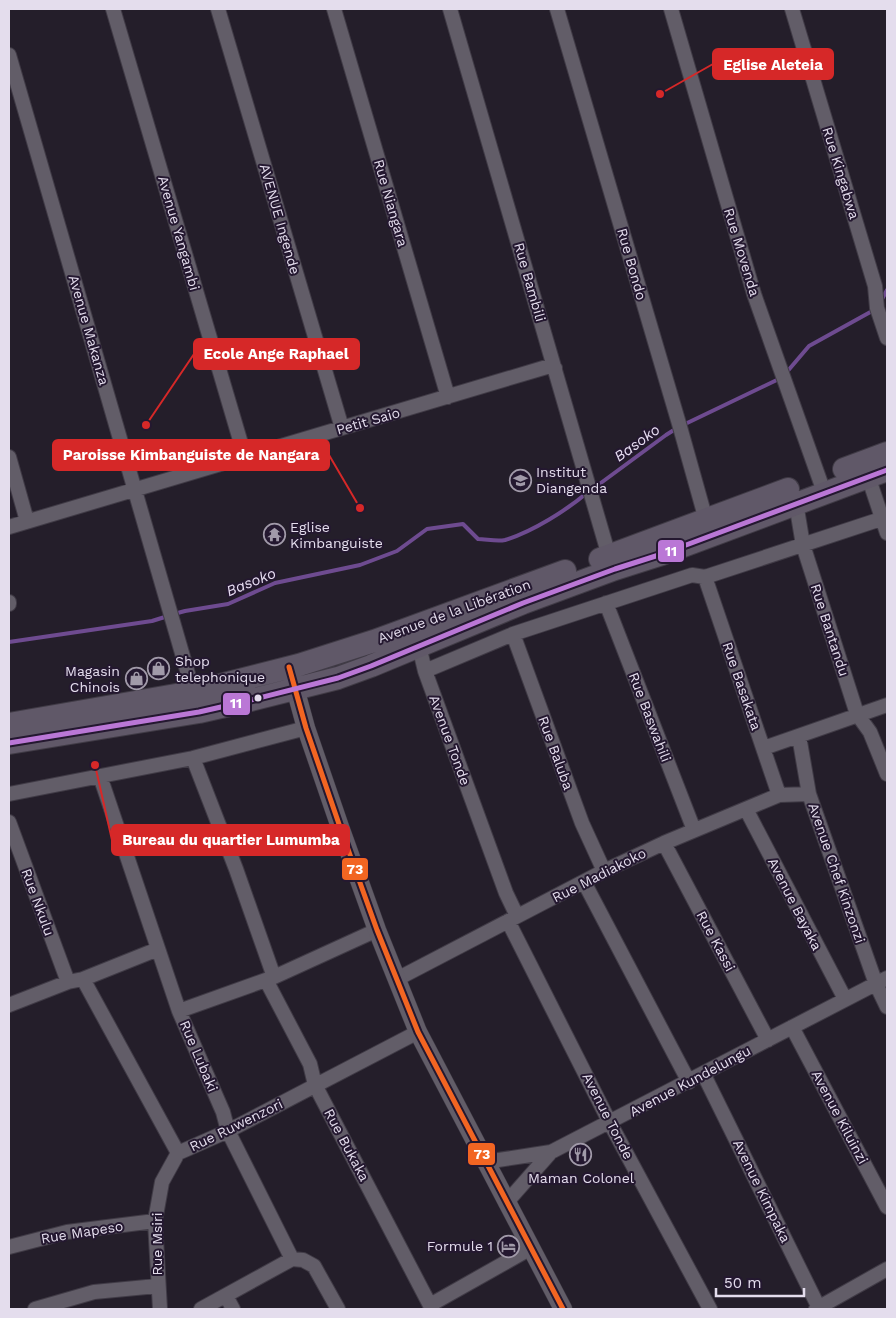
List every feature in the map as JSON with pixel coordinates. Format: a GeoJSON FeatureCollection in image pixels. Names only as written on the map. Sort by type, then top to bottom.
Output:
{"type":"FeatureCollection","features":[{"type":"Feature","properties":{"kind":"highway","name":"Avenue de la Libération"},"geometry":{"type":"LineString","coordinates":[[9,724],[196,702],[243,702],[346,675],[507,609],[615,569],[662,554],[796,503],[822,485],[887,453]]}},
{"type":"Feature","properties":{"kind":"highway","name":"Avenue de la Libération"},"geometry":{"type":"LineString","coordinates":[[9,743],[196,702],[289,667],[381,638],[706,520],[822,485],[878,473]]}},
{"type":"Feature","properties":{"kind":"street","name":"Avenue Yangambi"},"geometry":{"type":"LineString","coordinates":[[113,9],[244,456]]}},
{"type":"Feature","properties":{"kind":"street","name":"AVENUE Ingende"},"geometry":{"type":"LineString","coordinates":[[218,9],[342,428]]}},
{"type":"Feature","properties":{"kind":"street","name":"Rue Niangara"},"geometry":{"type":"LineString","coordinates":[[334,9],[448,398]]}},
{"type":"Feature","properties":{"kind":"street","name":"Rue Bambili"},"geometry":{"type":"LineString","coordinates":[[450,9],[609,556]]}},
{"type":"Feature","properties":{"kind":"street","name":"Rue Bondo"},"geometry":{"type":"LineString","coordinates":[[557,9],[706,520]]}},
{"type":"Feature","properties":{"kind":"street","name":"Rue Movenda"},"geometry":{"type":"LineString","coordinates":[[670,9],[754,294],[822,485]]}},
{"type":"Feature","properties":{"kind":"street","name":"Rue Kingabwa"},"geometry":{"type":"LineString","coordinates":[[792,9],[875,286],[877,308],[887,338]]}},
{"type":"Feature","properties":{"kind":"street","name":"Avenue Makanza"},"geometry":{"type":"LineString","coordinates":[[9,55],[136,488],[196,702]]}},
{"type":"Feature","properties":{"kind":"street","name":"Petit Saio"},"geometry":{"type":"LineString","coordinates":[[9,527],[244,456],[448,398],[550,366],[555,368]]}},
{"type":"Feature","properties":{"kind":"street"},"geometry":{"type":"LineString","coordinates":[[9,457],[28,521]]}},
{"type":"Feature","properties":{"kind":"street"},"geometry":{"type":"LineString","coordinates":[[878,473],[887,533]]}},
{"type":"Feature","properties":{"kind":"street","name":"Rue Bantandu"},"geometry":{"type":"LineString","coordinates":[[796,503],[803,545],[857,714],[870,732],[887,774]]}},
{"type":"Feature","properties":{"kind":"street"},"geometry":{"type":"LineString","coordinates":[[424,671],[513,634],[692,575],[705,577],[885,517]]}},
{"type":"Feature","properties":{"kind":"street","name":"Rue Basakata"},"geometry":{"type":"LineString","coordinates":[[705,577],[780,794]]}},
{"type":"Feature","properties":{"kind":"street","name":"Rue Baswahili"},"geometry":{"type":"LineString","coordinates":[[606,603],[694,830]]}},
{"type":"Feature","properties":{"kind":"street","name":"Rue Baluba"},"geometry":{"type":"LineString","coordinates":[[513,634],[582,823],[604,871]]}},
{"type":"Feature","properties":{"kind":"street","name":"Avenue Tonde"},"geometry":{"type":"LineString","coordinates":[[419,646],[424,671],[506,893],[512,918],[610,1123],[710,1309]]}},
{"type":"Feature","properties":{"kind":"street"},"geometry":{"type":"LineString","coordinates":[[289,667],[306,728],[377,930],[418,1032],[563,1309]]}},
{"type":"Feature","properties":{"kind":"street"},"geometry":{"type":"LineString","coordinates":[[764,748],[887,704]]}},
{"type":"Feature","properties":{"kind":"street"},"geometry":{"type":"LineString","coordinates":[[9,794],[193,758],[306,728]]}},
{"type":"Feature","properties":{"kind":"street","name":"Avenue Chef Kinzonzi"},"geometry":{"type":"LineString","coordinates":[[799,736],[809,794],[881,981],[887,1007]]}},
{"type":"Feature","properties":{"kind":"street","name":"Rue Bukaka"},"geometry":{"type":"LineString","coordinates":[[193,758],[236,869],[270,978],[310,1064],[315,1085],[431,1307]]}},
{"type":"Feature","properties":{"kind":"street","name":"Rue Lubaki"},"geometry":{"type":"LineString","coordinates":[[100,776],[179,1012],[223,1112],[228,1131],[292,1259]]}},
{"type":"Feature","properties":{"kind":"street","name":"Rue Madiakoko"},"geometry":{"type":"LineString","coordinates":[[397,979],[604,871],[664,843],[780,794],[809,794]]}},
{"type":"Feature","properties":{"kind":"street","name":"Avenue Bayaka"},"geometry":{"type":"LineString","coordinates":[[746,808],[845,999]]}},
{"type":"Feature","properties":{"kind":"street","name":"Rue Nkulu"},"geometry":{"type":"LineString","coordinates":[[9,822],[68,982]]}},
{"type":"Feature","properties":{"kind":"street","name":"Rue Kassi"},"geometry":{"type":"LineString","coordinates":[[664,843],[768,1040]]}},
{"type":"Feature","properties":{"kind":"street"},"geometry":{"type":"LineString","coordinates":[[584,882],[689,1082]]}},
{"type":"Feature","properties":{"kind":"street"},"geometry":{"type":"LineString","coordinates":[[179,1012],[270,978],[377,930]]}},
{"type":"Feature","properties":{"kind":"street"},"geometry":{"type":"LineString","coordinates":[[9,1005],[68,982],[83,979],[158,949]]}},
{"type":"Feature","properties":{"kind":"street","name":"Rue Ruwenzori"},"geometry":{"type":"LineString","coordinates":[[83,979],[178,1153],[228,1131],[418,1032]]}},
{"type":"Feature","properties":{"kind":"street","name":"Avenue Kundelungu"},"geometry":{"type":"LineString","coordinates":[[485,1162],[551,1152],[881,981]]}},
{"type":"Feature","properties":{"kind":"street","name":"Avenue Kiluinzi"},"geometry":{"type":"LineString","coordinates":[[792,1027],[887,1207]]}},
{"type":"Feature","properties":{"kind":"street","name":"Avenue Kimpaka"},"geometry":{"type":"LineString","coordinates":[[704,1074],[818,1309]]}},
{"type":"Feature","properties":{"kind":"street"},"geometry":{"type":"LineString","coordinates":[[506,1203],[551,1152]]}},
{"type":"Feature","properties":{"kind":"street","name":"Rue Msiri"},"geometry":{"type":"LineString","coordinates":[[160,1309],[157,1286],[155,1221],[162,1182],[178,1153]]}},
{"type":"Feature","properties":{"kind":"street","name":"Rue Mapeso"},"geometry":{"type":"LineString","coordinates":[[9,1247],[67,1232],[155,1221]]}},
{"type":"Feature","properties":{"kind":"street"},"geometry":{"type":"LineString","coordinates":[[431,1307],[531,1248]]}},
{"type":"Feature","properties":{"kind":"street"},"geometry":{"type":"LineString","coordinates":[[201,1309],[292,1259],[304,1260],[314,1266],[338,1309]]}},
{"type":"Feature","properties":{"kind":"street"},"geometry":{"type":"LineString","coordinates":[[818,1309],[887,1270]]}},
{"type":"Feature","properties":{"kind":"street"},"geometry":{"type":"LineString","coordinates":[[35,1309],[94,1292],[157,1286]]}},
{"type":"Feature","properties":{"kind":"street"},"geometry":{"type":"LineString","coordinates":[[226,1296],[233,1309]]}},
{"type":"Feature","properties":{"kind":"waterway","name":"Basoko"},"geometry":{"type":"LineString","coordinates":[[881,301],[887,290]]}},
{"type":"Feature","properties":{"kind":"waterway","name":"Basoko"},"geometry":{"type":"LineString","coordinates":[[786,373],[809,346],[874,310]]}},
{"type":"Feature","properties":{"kind":"waterway","name":"Basoko"},"geometry":{"type":"LineString","coordinates":[[683,425],[781,378]]}},
{"type":"Feature","properties":{"kind":"waterway","name":"Basoko"},"geometry":{"type":"LineString","coordinates":[[594,488],[677,428]]}},
{"type":"Feature","properties":{"kind":"waterway","name":"Basoko"},"geometry":{"type":"LineString","coordinates":[[174,614],[228,604],[275,583],[360,565],[397,551],[427,529],[463,524],[478,539],[505,540],[549,520],[588,492]]}},
{"type":"Feature","properties":{"kind":"waterway","name":"Basoko"},"geometry":{"type":"LineString","coordinates":[[9,642],[152,621],[168,616]]}},
{"type":"Feature","properties":{"kind":"transit line","name":"11"},"geometry":{"type":"LineString","coordinates":[[9,743],[199,712],[338,678],[523,603],[662,554],[887,470]]}},
{"type":"Feature","properties":{"kind":"transit line","name":"73"},"geometry":{"type":"LineString","coordinates":[[289,667],[306,728],[340,827],[377,930],[418,1032],[563,1309]]}},
{"type":"Feature","properties":{"kind":"place","name":"Eglise Aleteia"},"geometry":{"type":"Point","coordinates":[660,94]}},
{"type":"Feature","properties":{"kind":"place","name":"Ecole Ange Raphael"},"geometry":{"type":"Point","coordinates":[146,425]}},
{"type":"Feature","properties":{"kind":"place","name":"Institut Diangenda"},"geometry":{"type":"Point","coordinates":[520,480]}},
{"type":"Feature","properties":{"kind":"place","name":"Paroisse Kimbanguiste de Nangara"},"geometry":{"type":"Point","coordinates":[360,508]}},
{"type":"Feature","properties":{"kind":"place","name":"Eglise Kimbanguiste"},"geometry":{"type":"Point","coordinates":[274,535]}},
{"type":"Feature","properties":{"kind":"place","name":"Shop telephonique"},"geometry":{"type":"Point","coordinates":[159,669]}},
{"type":"Feature","properties":{"kind":"place","name":"Magasin Chinois"},"geometry":{"type":"Point","coordinates":[136,679]}},
{"type":"Feature","properties":{"kind":"place","name":"Bureau du quartier Lumumba"},"geometry":{"type":"Point","coordinates":[95,765]}},
{"type":"Feature","properties":{"kind":"place","name":"Maman Colonel"},"geometry":{"type":"Point","coordinates":[581,1155]}},
{"type":"Feature","properties":{"kind":"place","name":"Formule 1"},"geometry":{"type":"Point","coordinates":[509,1246]}}]}
